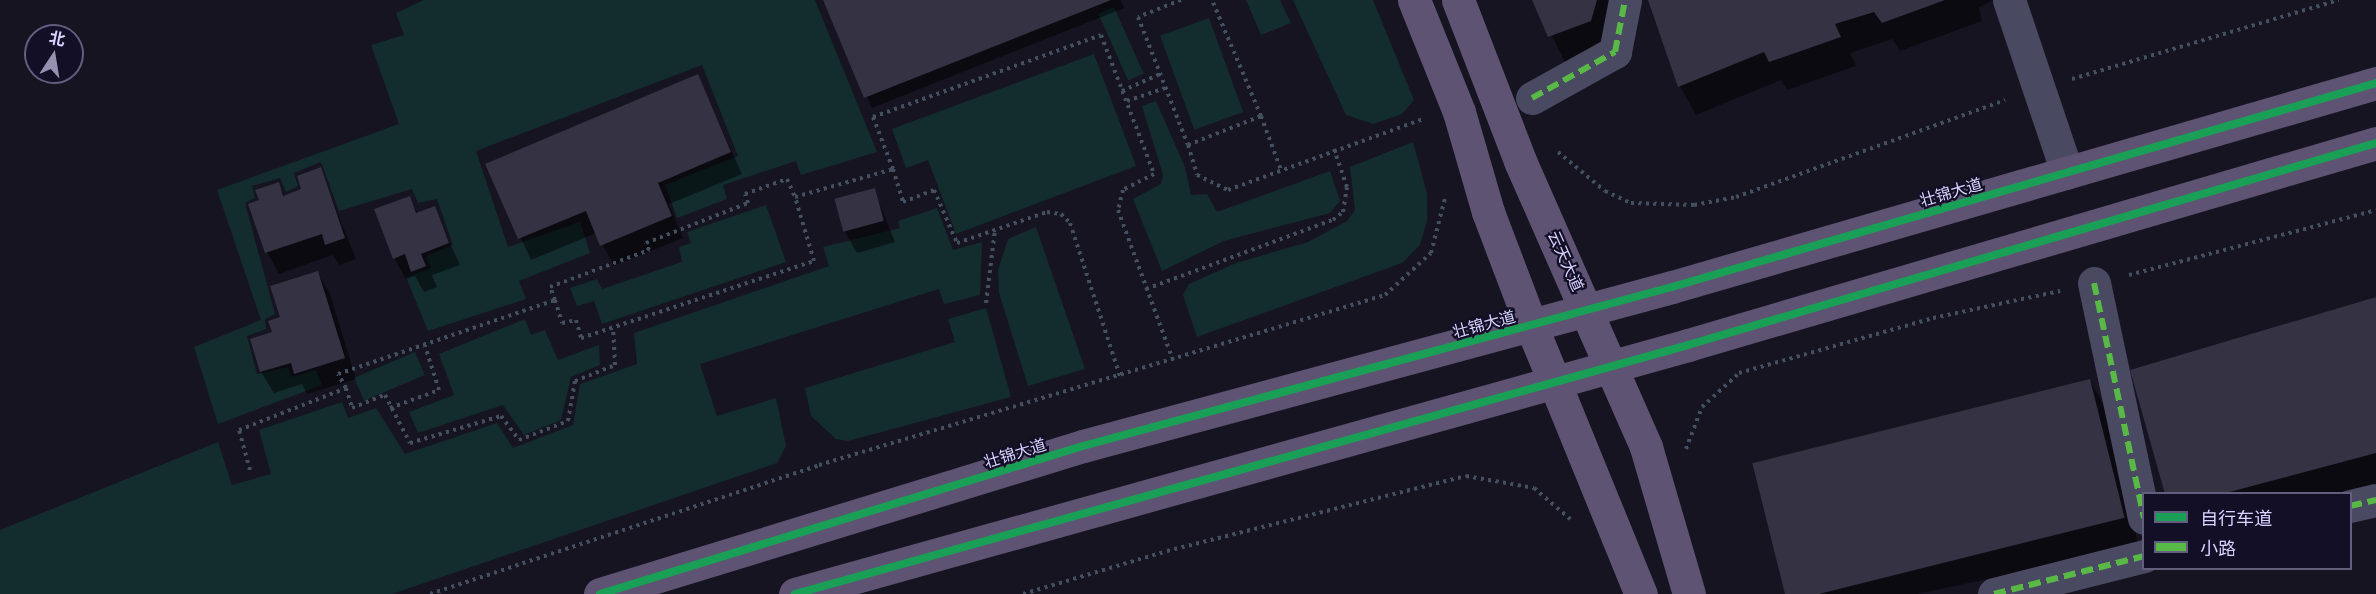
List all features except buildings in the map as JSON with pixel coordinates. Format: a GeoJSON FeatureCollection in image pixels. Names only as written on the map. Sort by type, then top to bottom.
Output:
{"type":"FeatureCollection","features":[{"type":"Feature","properties":{"kind":"main road"},"geometry":{"type":"LineString","coordinates":[[1414,0],[1459,112],[1488,212],[1531,325],[1553,380],[1592,462],[1641,594]]}},
{"type":"Feature","properties":{"kind":"main road","name":"云天大道"},"geometry":{"type":"LineString","coordinates":[[1458,0],[1520,161],[1588,310],[1646,447],[1689,594]]}},
{"type":"Feature","properties":{"kind":"main road","name":"壮锦大道"},"geometry":{"type":"LineString","coordinates":[[600,594],[1083,446],[1588,310],[2376,83]]}},
{"type":"Feature","properties":{"kind":"main road"},"geometry":{"type":"LineString","coordinates":[[795,594],[1553,380],[1611,366],[2376,143]]}},
{"type":"Feature","properties":{"kind":"street"},"geometry":{"type":"LineString","coordinates":[[1532,98],[1615,52],[1625,0]]}},
{"type":"Feature","properties":{"kind":"street"},"geometry":{"type":"LineString","coordinates":[[2009,0],[2037,89],[2067,172]]}},
{"type":"Feature","properties":{"kind":"street"},"geometry":{"type":"LineString","coordinates":[[2094,283],[2142,509]]}},
{"type":"Feature","properties":{"kind":"street"},"geometry":{"type":"LineString","coordinates":[[2352,506],[2376,500]]}},
{"type":"Feature","properties":{"kind":"street"},"geometry":{"type":"LineString","coordinates":[[1994,594],[2142,557]]}},
{"type":"Feature","properties":{"kind":"path"},"geometry":{"type":"LineString","coordinates":[[1181,0],[1138,17],[1188,145],[1197,176],[1228,190],[1334,149],[1430,116]]}},
{"type":"Feature","properties":{"kind":"path"},"geometry":{"type":"LineString","coordinates":[[1212,0],[1281,170]]}},
{"type":"Feature","properties":{"kind":"path"},"geometry":{"type":"LineString","coordinates":[[1532,98],[1560,155],[1605,191],[1631,203],[1659,207],[1736,197],[2037,89],[2339,0]]}},
{"type":"Feature","properties":{"kind":"path"},"geometry":{"type":"LineString","coordinates":[[1120,376],[1070,223],[1047,212],[957,243],[934,190],[903,202],[873,117],[1101,35],[1154,174],[1123,190],[1118,210],[1173,360]]}},
{"type":"Feature","properties":{"kind":"path"},"geometry":{"type":"LineString","coordinates":[[1122,91],[1160,74]]}},
{"type":"Feature","properties":{"kind":"path"},"geometry":{"type":"LineString","coordinates":[[1127,101],[1165,88]]}},
{"type":"Feature","properties":{"kind":"path"},"geometry":{"type":"LineString","coordinates":[[1188,145],[1261,116]]}},
{"type":"Feature","properties":{"kind":"path"},"geometry":{"type":"LineString","coordinates":[[1146,289],[1333,220],[1343,212],[1347,187],[1334,149]]}},
{"type":"Feature","properties":{"kind":"path"},"geometry":{"type":"LineString","coordinates":[[795,197],[893,169]]}},
{"type":"Feature","properties":{"kind":"path"},"geometry":{"type":"LineString","coordinates":[[787,179],[795,197],[814,261],[613,330],[581,338],[576,320],[562,323],[550,287],[649,250],[646,243],[748,203],[745,194],[787,179]]}},
{"type":"Feature","properties":{"kind":"path"},"geometry":{"type":"LineString","coordinates":[[430,594],[819,465],[1385,295],[1400,285],[1435,244],[1446,186]]}},
{"type":"Feature","properties":{"kind":"path"},"geometry":{"type":"LineString","coordinates":[[1686,454],[1702,407],[1739,373],[1933,318],[2094,283],[2376,210]]}},
{"type":"Feature","properties":{"kind":"path"},"geometry":{"type":"LineString","coordinates":[[986,303],[995,230]]}},
{"type":"Feature","properties":{"kind":"path"},"geometry":{"type":"LineString","coordinates":[[426,346],[555,300]]}},
{"type":"Feature","properties":{"kind":"path"},"geometry":{"type":"LineString","coordinates":[[390,408],[440,390],[426,346],[421,342],[338,374],[346,388],[352,408],[385,395],[390,408],[410,443],[501,416],[519,440],[568,422],[575,381],[615,365],[613,330]]}},
{"type":"Feature","properties":{"kind":"path"},"geometry":{"type":"LineString","coordinates":[[250,470],[239,430],[346,388]]}},
{"type":"Feature","properties":{"kind":"path"},"geometry":{"type":"LineString","coordinates":[[1023,594],[1167,551],[1466,476],[1534,488],[1575,526]]}},
{"type":"Feature","properties":{"kind":"green space"},"geometry":{"type":"Polygon","coordinates":[[[424,0],[815,0],[877,152],[801,175],[796,161],[723,185],[727,199],[677,218],[665,185],[738,156],[702,65],[476,151],[508,247],[580,222],[590,253],[519,281],[526,299],[428,331],[406,277],[431,268],[426,256],[453,245],[437,199],[418,203],[412,189],[339,211],[321,162],[294,173],[298,186],[286,192],[280,178],[252,186],[255,198],[245,203],[275,314],[265,319],[266,329],[247,336],[257,374],[288,367],[292,377],[316,370],[322,385],[218,424],[194,347],[261,320],[217,190],[399,124],[371,45],[404,35],[396,13],[424,0]]]}},
{"type":"Feature","properties":{"kind":"green space"},"geometry":{"type":"Polygon","coordinates":[[[1246,0],[1280,0],[1291,23],[1261,35],[1246,0]]]}},
{"type":"Feature","properties":{"kind":"green space"},"geometry":{"type":"Polygon","coordinates":[[[1293,0],[1373,0],[1414,100],[1402,114],[1373,124],[1346,115],[1293,0]]]}},
{"type":"Feature","properties":{"kind":"green space"},"geometry":{"type":"Polygon","coordinates":[[[1114,7],[1144,74],[1128,81],[1098,14],[1114,7]]]}},
{"type":"Feature","properties":{"kind":"green space"},"geometry":{"type":"Polygon","coordinates":[[[1209,18],[1243,112],[1194,130],[1160,36],[1209,18]]]}},
{"type":"Feature","properties":{"kind":"green space"},"geometry":{"type":"Polygon","coordinates":[[[1094,54],[1136,166],[956,234],[928,160],[906,168],[892,129],[1094,54]]]}},
{"type":"Feature","properties":{"kind":"green space"},"geometry":{"type":"Polygon","coordinates":[[[1156,101],[1185,167],[1191,195],[1207,194],[1217,212],[1330,171],[1340,201],[1330,213],[1224,241],[1162,271],[1133,199],[1161,184],[1163,175],[1142,106],[1156,101]]]}},
{"type":"Feature","properties":{"kind":"green space"},"geometry":{"type":"Polygon","coordinates":[[[1413,142],[1427,193],[1427,221],[1420,245],[1402,263],[1197,337],[1183,295],[1189,284],[1236,263],[1308,242],[1347,221],[1355,210],[1350,167],[1413,142]]]}},
{"type":"Feature","properties":{"kind":"green space"},"geometry":{"type":"Polygon","coordinates":[[[766,205],[786,262],[602,324],[594,301],[577,306],[570,288],[597,279],[602,289],[682,262],[679,247],[691,243],[687,232],[766,205]]]}},
{"type":"Feature","properties":{"kind":"green space"},"geometry":{"type":"Polygon","coordinates":[[[937,208],[953,250],[982,242],[980,295],[944,304],[939,289],[700,364],[717,416],[776,398],[786,446],[777,463],[392,594],[0,594],[0,530],[218,442],[232,485],[271,474],[259,430],[342,402],[348,418],[376,408],[405,454],[497,423],[513,448],[573,425],[580,384],[637,364],[634,333],[829,266],[823,247],[900,228],[898,221],[937,208]]]}},
{"type":"Feature","properties":{"kind":"green space"},"geometry":{"type":"Polygon","coordinates":[[[1036,227],[1085,369],[1028,386],[999,293],[998,270],[1008,239],[1036,227]]]}},
{"type":"Feature","properties":{"kind":"green space"},"geometry":{"type":"Polygon","coordinates":[[[986,308],[1011,397],[848,441],[836,439],[811,416],[805,388],[955,342],[948,319],[986,308]]]}},
{"type":"Feature","properties":{"kind":"green space"},"geometry":{"type":"Polygon","coordinates":[[[525,319],[531,335],[545,330],[558,360],[599,345],[600,365],[571,377],[561,420],[524,435],[503,405],[418,433],[409,412],[454,395],[439,354],[525,319]]]}},
{"type":"Feature","properties":{"kind":"green space"},"geometry":{"type":"Polygon","coordinates":[[[415,352],[425,375],[364,401],[354,378],[415,352]]]}},
{"type":"Feature","properties":{"kind":"marked path"},"geometry":{"type":"LineString","coordinates":[[1532,98],[1615,52],[1625,0]]}},
{"type":"Feature","properties":{"kind":"marked path"},"geometry":{"type":"LineString","coordinates":[[2094,283],[2142,509]]}},
{"type":"Feature","properties":{"kind":"marked path"},"geometry":{"type":"LineString","coordinates":[[2352,506],[2376,500]]}},
{"type":"Feature","properties":{"kind":"marked path"},"geometry":{"type":"LineString","coordinates":[[1994,594],[2142,557]]}},
{"type":"Feature","properties":{"kind":"cycle path"},"geometry":{"type":"LineString","coordinates":[[600,594],[1083,446],[1672,287],[2376,83]]}},
{"type":"Feature","properties":{"kind":"cycle path"},"geometry":{"type":"LineString","coordinates":[[795,594],[1688,345],[2376,143]]}}]}
